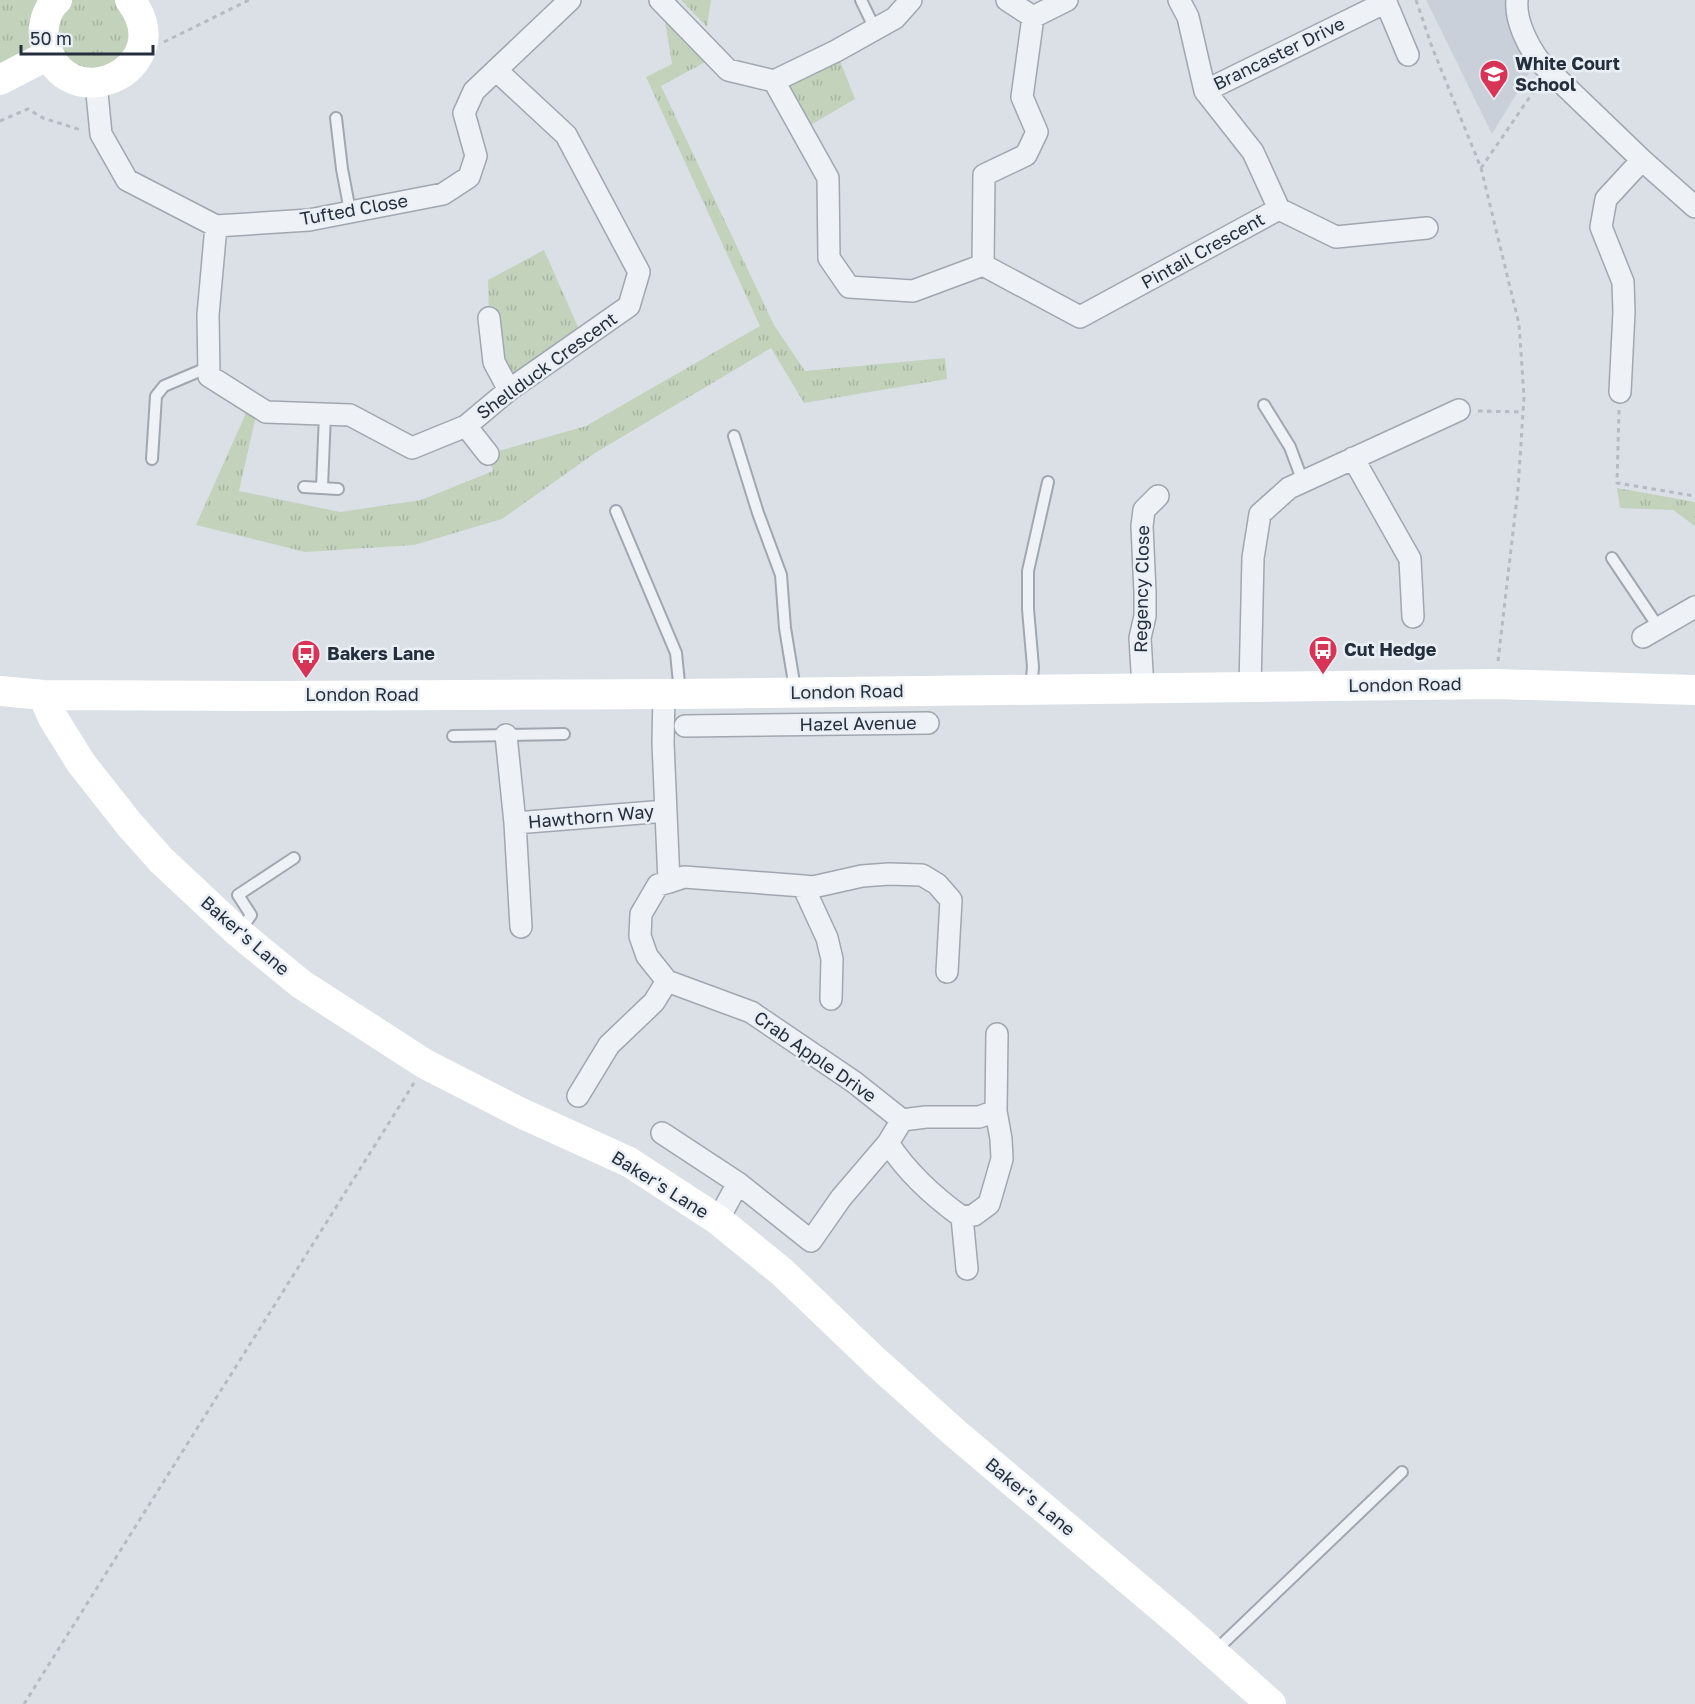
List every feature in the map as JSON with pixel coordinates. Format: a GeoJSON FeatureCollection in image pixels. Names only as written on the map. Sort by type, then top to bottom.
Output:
{"type":"FeatureCollection","features":[{"type":"Feature","properties":{"kind":"street"},"geometry":{"type":"LineString","coordinates":[[57,0],[52,5],[45,21],[44,39],[48,55],[59,70],[70,77],[96,83],[120,76],[132,65],[140,51],[143,33],[142,3]]}},
{"type":"Feature","properties":{"kind":"street","name":"Tufted Close"},"geometry":{"type":"LineString","coordinates":[[216,226],[309,220],[443,194],[469,177],[476,156],[464,113],[474,91],[570,0]]}},
{"type":"Feature","properties":{"kind":"street"},"geometry":{"type":"LineString","coordinates":[[660,0],[728,70],[774,81],[836,51],[895,18],[911,0]]}},
{"type":"Feature","properties":{"kind":"street"},"geometry":{"type":"LineString","coordinates":[[1007,0],[1033,17]]}},
{"type":"Feature","properties":{"kind":"street"},"geometry":{"type":"LineString","coordinates":[[1033,17],[1067,0]]}},
{"type":"Feature","properties":{"kind":"street","name":"Pintail Crescent"},"geometry":{"type":"LineString","coordinates":[[983,265],[1080,318],[1279,209],[1253,152],[1205,91],[1188,18],[1179,0]]}},
{"type":"Feature","properties":{"kind":"street"},"geometry":{"type":"LineString","coordinates":[[1517,0],[1516,9],[1529,47],[1547,70],[1695,207]]}},
{"type":"Feature","properties":{"kind":"street","name":"Brancaster Drive"},"geometry":{"type":"LineString","coordinates":[[1205,91],[1385,1],[1408,56]]}},
{"type":"Feature","properties":{"kind":"street"},"geometry":{"type":"LineString","coordinates":[[774,81],[828,178],[829,258],[849,287],[913,291],[983,265],[984,175],[1026,155],[1036,132],[1022,97],[1033,17]]}},
{"type":"Feature","properties":{"kind":"street"},"geometry":{"type":"LineString","coordinates":[[0,80],[48,55]]}},
{"type":"Feature","properties":{"kind":"street","name":"Shellduck Crescent"},"geometry":{"type":"LineString","coordinates":[[324,414],[350,415],[412,448],[466,426],[509,390],[628,306],[639,272],[566,135],[496,70]]}},
{"type":"Feature","properties":{"kind":"street"},"geometry":{"type":"LineString","coordinates":[[96,83],[101,134],[127,180],[216,226],[208,315],[209,376],[266,412],[324,414]]}},
{"type":"Feature","properties":{"kind":"street"},"geometry":{"type":"LineString","coordinates":[[1620,392],[1624,312],[1623,282],[1601,227],[1606,199],[1642,160]]}},
{"type":"Feature","properties":{"kind":"street"},"geometry":{"type":"LineString","coordinates":[[1279,209],[1336,237],[1427,228]]}},
{"type":"Feature","properties":{"kind":"street"},"geometry":{"type":"LineString","coordinates":[[489,318],[494,362],[509,390]]}},
{"type":"Feature","properties":{"kind":"street"},"geometry":{"type":"LineString","coordinates":[[1250,687],[1253,558],[1260,514],[1288,488],[1459,410]]}},
{"type":"Feature","properties":{"kind":"street"},"geometry":{"type":"LineString","coordinates":[[466,426],[488,454]]}},
{"type":"Feature","properties":{"kind":"street"},"geometry":{"type":"LineString","coordinates":[[1353,458],[1410,559],[1413,617]]}},
{"type":"Feature","properties":{"kind":"street","name":"Regency Close"},"geometry":{"type":"LineString","coordinates":[[1143,688],[1140,638],[1145,616],[1146,592],[1142,526],[1144,510],[1158,496]]}},
{"type":"Feature","properties":{"kind":"street"},"geometry":{"type":"LineString","coordinates":[[1651,633],[1695,607]]}},
{"type":"Feature","properties":{"kind":"street","name":"London Road"},"geometry":{"type":"LineString","coordinates":[[0,691],[43,695],[274,696],[1496,684],[1695,690]]}},
{"type":"Feature","properties":{"kind":"street","name":"Hazel Avenue"},"geometry":{"type":"LineString","coordinates":[[787,725],[791,692]]}},
{"type":"Feature","properties":{"kind":"street"},"geometry":{"type":"LineString","coordinates":[[669,882],[663,743],[672,693]]}},
{"type":"Feature","properties":{"kind":"street","name":"Baker's Lane"},"geometry":{"type":"LineString","coordinates":[[43,695],[53,718],[81,763],[161,860],[239,933],[301,984],[425,1064],[521,1113],[629,1162],[718,1221],[782,1272],[956,1434],[1271,1704]]}},
{"type":"Feature","properties":{"kind":"street","name":"Hazel Avenue"},"geometry":{"type":"LineString","coordinates":[[685,726],[928,723]]}},
{"type":"Feature","properties":{"kind":"street","name":"Hawthorn Way"},"geometry":{"type":"LineString","coordinates":[[506,735],[515,823],[521,927]]}},
{"type":"Feature","properties":{"kind":"street","name":"Hawthorn Way"},"geometry":{"type":"LineString","coordinates":[[515,823],[666,811]]}},
{"type":"Feature","properties":{"kind":"street"},"geometry":{"type":"LineString","coordinates":[[578,1096],[609,1045],[654,1002],[667,981],[647,956],[640,936],[641,914],[658,885],[684,877],[813,887],[880,874],[922,875],[937,884],[951,900],[947,972]]}},
{"type":"Feature","properties":{"kind":"street"},"geometry":{"type":"LineString","coordinates":[[803,886],[826,938],[832,959],[831,999]]}},
{"type":"Feature","properties":{"kind":"street","name":"Crab Apple Drive"},"geometry":{"type":"LineString","coordinates":[[667,981],[751,1012],[854,1082],[902,1120]]}},
{"type":"Feature","properties":{"kind":"street"},"geometry":{"type":"LineString","coordinates":[[888,1143],[898,1159],[945,1205],[962,1217],[974,1215],[989,1204],[1002,1159],[996,1111],[998,1034]]}},
{"type":"Feature","properties":{"kind":"street"},"geometry":{"type":"LineString","coordinates":[[662,1133],[738,1183],[810,1241],[841,1198],[888,1143],[902,1120],[926,1117],[980,1117],[996,1111]]}},
{"type":"Feature","properties":{"kind":"street"},"geometry":{"type":"LineString","coordinates":[[718,1221],[738,1183]]}},
{"type":"Feature","properties":{"kind":"street"},"geometry":{"type":"LineString","coordinates":[[962,1217],[967,1269]]}},
{"type":"Feature","properties":{"kind":"lane"},"geometry":{"type":"LineString","coordinates":[[861,0],[875,29]]}},
{"type":"Feature","properties":{"kind":"lane"},"geometry":{"type":"LineString","coordinates":[[336,118],[350,212]]}},
{"type":"Feature","properties":{"kind":"lane"},"geometry":{"type":"LineString","coordinates":[[152,459],[156,396],[164,386],[209,367]]}},
{"type":"Feature","properties":{"kind":"lane"},"geometry":{"type":"LineString","coordinates":[[1264,405],[1290,447],[1303,482]]}},
{"type":"Feature","properties":{"kind":"lane"},"geometry":{"type":"LineString","coordinates":[[322,487],[324,414]]}},
{"type":"Feature","properties":{"kind":"lane"},"geometry":{"type":"LineString","coordinates":[[734,436],[758,513],[781,575],[791,692]]}},
{"type":"Feature","properties":{"kind":"lane"},"geometry":{"type":"LineString","coordinates":[[1031,689],[1033,667],[1028,609],[1028,571],[1048,482]]}},
{"type":"Feature","properties":{"kind":"lane"},"geometry":{"type":"LineString","coordinates":[[304,487],[338,489]]}},
{"type":"Feature","properties":{"kind":"lane"},"geometry":{"type":"LineString","coordinates":[[616,511],[676,653],[672,693]]}},
{"type":"Feature","properties":{"kind":"lane"},"geometry":{"type":"LineString","coordinates":[[1612,558],[1651,633]]}},
{"type":"Feature","properties":{"kind":"lane"},"geometry":{"type":"LineString","coordinates":[[453,736],[564,734]]}},
{"type":"Feature","properties":{"kind":"lane"},"geometry":{"type":"LineString","coordinates":[[239,933],[251,915],[238,895],[294,858]]}},
{"type":"Feature","properties":{"kind":"lane"},"geometry":{"type":"LineString","coordinates":[[1213,1653],[1402,1472]]}},
{"type":"Feature","properties":{"kind":"path"},"geometry":{"type":"LineString","coordinates":[[1416,0],[1432,47],[1481,168],[1519,324],[1524,397],[1518,489],[1496,684]]}},
{"type":"Feature","properties":{"kind":"path"},"geometry":{"type":"LineString","coordinates":[[1481,168],[1547,70]]}},
{"type":"Feature","properties":{"kind":"path"},"geometry":{"type":"LineString","coordinates":[[1620,392],[1617,483],[1695,496]]}},
{"type":"Feature","properties":{"kind":"path"},"geometry":{"type":"LineString","coordinates":[[1459,410],[1523,412]]}},
{"type":"Feature","properties":{"kind":"path"},"geometry":{"type":"LineString","coordinates":[[24,1704],[425,1064]]}},
{"type":"Feature","properties":{"kind":"shaded area","name":"White Court School"},"geometry":{"type":"Polygon","coordinates":[[[1426,0],[1505,0],[1506,13],[1521,52],[1534,65],[1492,134],[1426,0]]]}},
{"type":"Feature","properties":{"kind":"green space"},"geometry":{"type":"Polygon","coordinates":[[[0,0],[49,0],[43,53],[0,73],[0,0]]]}},
{"type":"Feature","properties":{"kind":"green space"},"geometry":{"type":"Polygon","coordinates":[[[61,0],[125,0],[135,11],[130,63],[73,76],[47,23],[61,0]]]}},
{"type":"Feature","properties":{"kind":"green space"},"geometry":{"type":"Polygon","coordinates":[[[681,0],[711,0],[707,27],[681,0]]]}},
{"type":"Feature","properties":{"kind":"green space"},"geometry":{"type":"Polygon","coordinates":[[[664,15],[709,60],[661,86],[774,325],[805,371],[945,358],[947,379],[804,403],[771,348],[595,453],[502,519],[414,545],[305,552],[196,525],[251,402],[258,407],[239,491],[340,512],[421,500],[493,471],[488,454],[586,426],[760,326],[646,77],[672,64],[664,15]]]}},
{"type":"Feature","properties":{"kind":"green space"},"geometry":{"type":"Polygon","coordinates":[[[836,51],[855,99],[802,130],[774,81],[836,51]]]}},
{"type":"Feature","properties":{"kind":"green space"},"geometry":{"type":"Polygon","coordinates":[[[544,250],[583,338],[509,390],[489,318],[488,280],[544,250]]]}},
{"type":"Feature","properties":{"kind":"green space"},"geometry":{"type":"Polygon","coordinates":[[[1617,488],[1695,502],[1695,526],[1673,510],[1620,508],[1617,488]]]}},
{"type":"Feature","properties":{"kind":"place","name":"White Court School"},"geometry":{"type":"Point","coordinates":[1494,100]}},
{"type":"Feature","properties":{"kind":"place","name":"Cut Hedge"},"geometry":{"type":"Point","coordinates":[1323,676]}},
{"type":"Feature","properties":{"kind":"place","name":"Bakers Lane"},"geometry":{"type":"Point","coordinates":[306,680]}}]}
